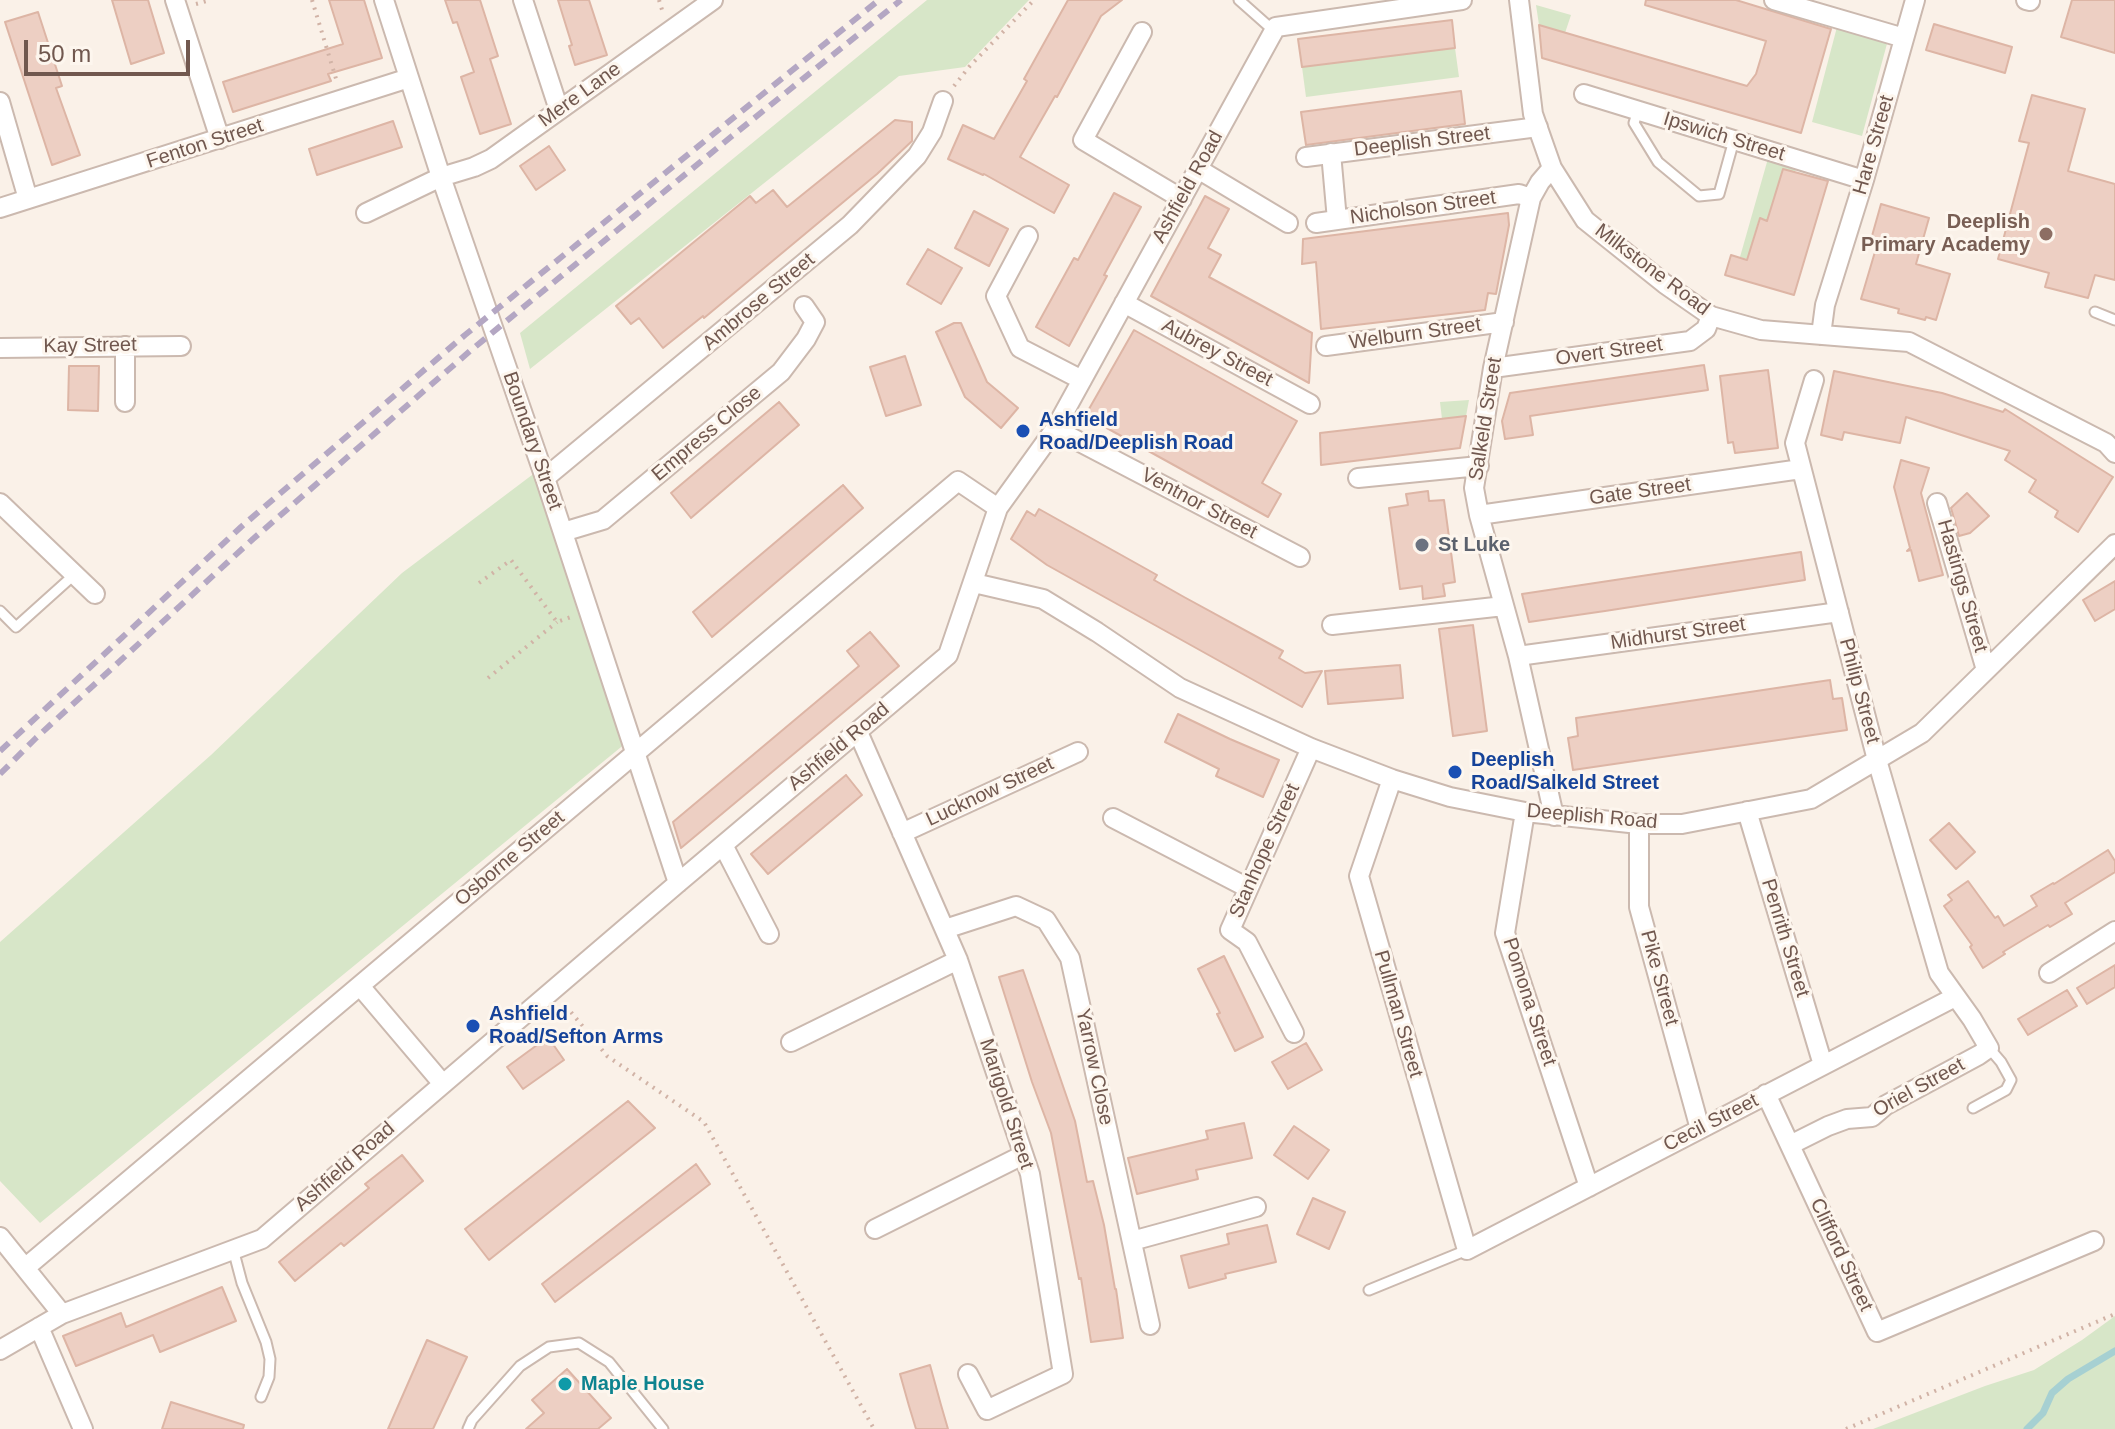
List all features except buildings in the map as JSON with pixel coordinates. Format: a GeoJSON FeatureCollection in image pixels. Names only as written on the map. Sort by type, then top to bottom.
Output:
{"type":"FeatureCollection","features":[{"type":"Feature","properties":{"kind":"street"},"geometry":{"type":"LineString","coordinates":[[175,0],[220,139]]}},
{"type":"Feature","properties":{"kind":"street","name":"Boundary Street"},"geometry":{"type":"LineString","coordinates":[[384,0],[678,883]]}},
{"type":"Feature","properties":{"kind":"street"},"geometry":{"type":"LineString","coordinates":[[523,0],[559,110]]}},
{"type":"Feature","properties":{"kind":"street","name":"Mere Lane"},"geometry":{"type":"LineString","coordinates":[[366,213],[441,177],[491,159],[713,0]]}},
{"type":"Feature","properties":{"kind":"street"},"geometry":{"type":"LineString","coordinates":[[1274,31],[1276,27],[1462,0]]}},
{"type":"Feature","properties":{"kind":"street","name":"Milkstone Road"},"geometry":{"type":"LineString","coordinates":[[1519,0],[1533,114],[1552,168],[1585,220],[1665,284],[1711,316],[1761,330],[1909,342],[2106,443],[2115,453]]}},
{"type":"Feature","properties":{"kind":"street"},"geometry":{"type":"LineString","coordinates":[[1774,0],[1904,38]]}},
{"type":"Feature","properties":{"kind":"street","name":"Hare Street"},"geometry":{"type":"LineString","coordinates":[[1821,335],[1825,305],[1915,0]]}},
{"type":"Feature","properties":{"kind":"street","name":"Ashfield Road"},"geometry":{"type":"LineString","coordinates":[[0,1350],[62,1314],[262,1239],[948,655],[998,508],[1055,429],[1274,31]]}},
{"type":"Feature","properties":{"kind":"street"},"geometry":{"type":"LineString","coordinates":[[1142,32],[1083,140],[1182,199]]}},
{"type":"Feature","properties":{"kind":"street","name":"Fenton Street"},"geometry":{"type":"LineString","coordinates":[[0,208],[409,78]]}},
{"type":"Feature","properties":{"kind":"street","name":"Ipswich Street"},"geometry":{"type":"LineString","coordinates":[[1584,94],[1864,180]]}},
{"type":"Feature","properties":{"kind":"street","name":"Ambrose Street"},"geometry":{"type":"LineString","coordinates":[[545,478],[850,225],[917,156],[932,132],[943,101]]}},
{"type":"Feature","properties":{"kind":"street"},"geometry":{"type":"LineString","coordinates":[[1,110],[28,199]]}},
{"type":"Feature","properties":{"kind":"street","name":"Deeplish Street"},"geometry":{"type":"LineString","coordinates":[[1306,157],[1538,127]]}},
{"type":"Feature","properties":{"kind":"street"},"geometry":{"type":"LineString","coordinates":[[1331,153],[1337,220]]}},
{"type":"Feature","properties":{"kind":"street","name":"Salkeld Street"},"geometry":{"type":"LineString","coordinates":[[1552,168],[1531,198],[1493,368],[1474,488],[1518,656],[1554,816]]}},
{"type":"Feature","properties":{"kind":"street"},"geometry":{"type":"LineString","coordinates":[[1198,169],[1288,223]]}},
{"type":"Feature","properties":{"kind":"street","name":"Nicholson Street"},"geometry":{"type":"LineString","coordinates":[[1316,223],[1519,194],[1531,198]]}},
{"type":"Feature","properties":{"kind":"street"},"geometry":{"type":"LineString","coordinates":[[1028,236],[996,296],[1020,348],[1082,380]]}},
{"type":"Feature","properties":{"kind":"street","name":"Aubrey Street"},"geometry":{"type":"LineString","coordinates":[[1124,303],[1310,404]]}},
{"type":"Feature","properties":{"kind":"street","name":"Empress Close"},"geometry":{"type":"LineString","coordinates":[[563,532],[603,520],[781,372],[815,322],[804,306]]}},
{"type":"Feature","properties":{"kind":"street","name":"Overt Street"},"geometry":{"type":"LineString","coordinates":[[1493,368],[1690,341],[1706,329],[1711,316]]}},
{"type":"Feature","properties":{"kind":"street","name":"Welburn Street"},"geometry":{"type":"LineString","coordinates":[[1326,346],[1504,322]]}},
{"type":"Feature","properties":{"kind":"street"},"geometry":{"type":"LineString","coordinates":[[125,346],[125,402]]}},
{"type":"Feature","properties":{"kind":"street","name":"Kay Street"},"geometry":{"type":"LineString","coordinates":[[0,348],[181,346]]}},
{"type":"Feature","properties":{"kind":"street","name":"Philip Street"},"geometry":{"type":"LineString","coordinates":[[1814,380],[1795,443],[1877,760],[1939,973],[1955,997]]}},
{"type":"Feature","properties":{"kind":"street","name":"Ventnor Street"},"geometry":{"type":"LineString","coordinates":[[1055,429],[1300,557]]}},
{"type":"Feature","properties":{"kind":"street"},"geometry":{"type":"LineString","coordinates":[[1358,478],[1479,466]]}},
{"type":"Feature","properties":{"kind":"street","name":"Gate Street"},"geometry":{"type":"LineString","coordinates":[[1479,515],[1801,469]]}},
{"type":"Feature","properties":{"kind":"street","name":"Osborne Street"},"geometry":{"type":"LineString","coordinates":[[25,1268],[958,481],[998,508]]}},
{"type":"Feature","properties":{"kind":"street"},"geometry":{"type":"LineString","coordinates":[[0,503],[95,594]]}},
{"type":"Feature","properties":{"kind":"street","name":"Hastings Street"},"geometry":{"type":"LineString","coordinates":[[1937,503],[1986,670]]}},
{"type":"Feature","properties":{"kind":"street","name":"Deeplish Road"},"geometry":{"type":"LineString","coordinates":[[974,583],[1043,599],[1180,688],[1311,748],[1392,779],[1450,797],[1525,812],[1639,824],[1682,824],[1811,799],[1922,733],[2115,544]]}},
{"type":"Feature","properties":{"kind":"street"},"geometry":{"type":"LineString","coordinates":[[1332,625],[1504,606]]}},
{"type":"Feature","properties":{"kind":"street","name":"Midhurst Street"},"geometry":{"type":"LineString","coordinates":[[1518,656],[1839,612]]}},
{"type":"Feature","properties":{"kind":"street","name":"Marigold Street"},"geometry":{"type":"LineString","coordinates":[[858,732],[958,960],[1030,1174],[1063,1374],[987,1410],[968,1374]]}},
{"type":"Feature","properties":{"kind":"street","name":"Stanhope Street"},"geometry":{"type":"LineString","coordinates":[[1294,1033],[1247,942],[1230,930],[1311,748]]}},
{"type":"Feature","properties":{"kind":"street","name":"Lucknow Street"},"geometry":{"type":"LineString","coordinates":[[902,833],[1078,752]]}},
{"type":"Feature","properties":{"kind":"street","name":"Pullman Street"},"geometry":{"type":"LineString","coordinates":[[1392,779],[1359,876],[1467,1250]]}},
{"type":"Feature","properties":{"kind":"street","name":"Penrith Street"},"geometry":{"type":"LineString","coordinates":[[1747,811],[1823,1065]]}},
{"type":"Feature","properties":{"kind":"street","name":"Pomona Street"},"geometry":{"type":"LineString","coordinates":[[1525,812],[1505,933],[1589,1187]]}},
{"type":"Feature","properties":{"kind":"street"},"geometry":{"type":"LineString","coordinates":[[1113,818],[1248,888]]}},
{"type":"Feature","properties":{"kind":"street","name":"Pike Street"},"geometry":{"type":"LineString","coordinates":[[1639,824],[1639,907],[1700,1129]]}},
{"type":"Feature","properties":{"kind":"street"},"geometry":{"type":"LineString","coordinates":[[723,845],[769,934]]}},
{"type":"Feature","properties":{"kind":"street","name":"Yarrow Close"},"geometry":{"type":"LineString","coordinates":[[945,929],[1016,906],[1046,920],[1070,958],[1150,1325]]}},
{"type":"Feature","properties":{"kind":"street"},"geometry":{"type":"LineString","coordinates":[[2049,973],[2115,931]]}},
{"type":"Feature","properties":{"kind":"street"},"geometry":{"type":"LineString","coordinates":[[791,1042],[958,960]]}},
{"type":"Feature","properties":{"kind":"street"},"geometry":{"type":"LineString","coordinates":[[360,986],[443,1084]]}},
{"type":"Feature","properties":{"kind":"street","name":"Oriel Street"},"geometry":{"type":"LineString","coordinates":[[1790,1145],[1847,1119],[1872,1117],[1886,1105],[1989,1048],[1955,997]]}},
{"type":"Feature","properties":{"kind":"street","name":"Cecil Street"},"geometry":{"type":"LineString","coordinates":[[1467,1250],[1955,997]]}},
{"type":"Feature","properties":{"kind":"street","name":"Clifford Street"},"geometry":{"type":"LineString","coordinates":[[1766,1094],[1877,1332],[2094,1241]]}},
{"type":"Feature","properties":{"kind":"street"},"geometry":{"type":"LineString","coordinates":[[875,1229],[1023,1155]]}},
{"type":"Feature","properties":{"kind":"street"},"geometry":{"type":"LineString","coordinates":[[1132,1241],[1256,1207]]}},
{"type":"Feature","properties":{"kind":"street"},"geometry":{"type":"LineString","coordinates":[[0,1237],[62,1314]]}},
{"type":"Feature","properties":{"kind":"street"},"geometry":{"type":"LineString","coordinates":[[39,1327],[83,1429]]}},
{"type":"Feature","properties":{"kind":"lane"},"geometry":{"type":"LineString","coordinates":[[1239,0],[1274,31]]}},
{"type":"Feature","properties":{"kind":"lane"},"geometry":{"type":"LineString","coordinates":[[1638,110],[1634,123],[1658,162],[1699,196],[1719,194],[1734,140]]}},
{"type":"Feature","properties":{"kind":"lane"},"geometry":{"type":"LineString","coordinates":[[2095,312],[2115,320]]}},
{"type":"Feature","properties":{"kind":"lane"},"geometry":{"type":"LineString","coordinates":[[0,611],[16,627],[75,574]]}},
{"type":"Feature","properties":{"kind":"lane"},"geometry":{"type":"LineString","coordinates":[[1973,1108],[2006,1090],[2011,1080],[1989,1048]]}},
{"type":"Feature","properties":{"kind":"lane"},"geometry":{"type":"LineString","coordinates":[[233,1249],[270,1359],[269,1377],[261,1397]]}},
{"type":"Feature","properties":{"kind":"lane"},"geometry":{"type":"LineString","coordinates":[[1369,1290],[1467,1250]]}},
{"type":"Feature","properties":{"kind":"lane"},"geometry":{"type":"LineString","coordinates":[[468,1429],[472,1420],[520,1366],[549,1347],[579,1343],[609,1362],[663,1429]]}},
{"type":"Feature","properties":{"kind":"path"},"geometry":{"type":"LineString","coordinates":[[312,0],[342,100]]}},
{"type":"Feature","properties":{"kind":"path"},"geometry":{"type":"LineString","coordinates":[[943,101],[969,67],[1034,0]]}},
{"type":"Feature","properties":{"kind":"path"},"geometry":{"type":"LineString","coordinates":[[479,583],[511,560],[557,622]]}},
{"type":"Feature","properties":{"kind":"path"},"geometry":{"type":"LineString","coordinates":[[488,678],[557,622],[589,612]]}},
{"type":"Feature","properties":{"kind":"path"},"geometry":{"type":"LineString","coordinates":[[553,990],[607,1056],[704,1122],[874,1429]]}},
{"type":"Feature","properties":{"kind":"path"},"geometry":{"type":"LineString","coordinates":[[1846,1429],[2115,1314]]}},
{"type":"Feature","properties":{"kind":"green space"},"geometry":{"type":"Polygon","coordinates":[[[927,0],[1029,0],[965,67],[899,76],[530,369],[520,333],[927,0]]]}},
{"type":"Feature","properties":{"kind":"green space"},"geometry":{"type":"Polygon","coordinates":[[[1536,5],[1571,15],[1565,33],[1539,25],[1536,5]]]}},
{"type":"Feature","properties":{"kind":"green space"},"geometry":{"type":"Polygon","coordinates":[[[1837,27],[1888,40],[1862,136],[1812,122],[1837,27]]]}},
{"type":"Feature","properties":{"kind":"green space"},"geometry":{"type":"Polygon","coordinates":[[[1455,48],[1459,77],[1306,97],[1302,67],[1455,48]]]}},
{"type":"Feature","properties":{"kind":"green space"},"geometry":{"type":"Polygon","coordinates":[[[1769,155],[1798,163],[1795,172],[1783,169],[1767,221],[1759,219],[1753,239],[1750,250],[1768,265],[1740,257],[1769,155]]]}},
{"type":"Feature","properties":{"kind":"green space"},"geometry":{"type":"Polygon","coordinates":[[[1469,400],[1466,416],[1442,419],[1440,402],[1469,400]]]}},
{"type":"Feature","properties":{"kind":"green space"},"geometry":{"type":"Polygon","coordinates":[[[536,472],[626,743],[40,1223],[0,1181],[0,942],[211,755],[402,573],[536,472]]]}},
{"type":"Feature","properties":{"kind":"green space"},"geometry":{"type":"Polygon","coordinates":[[[2115,1316],[2115,1429],[1873,1429],[2034,1370],[2115,1316]]]}},
{"type":"Feature","properties":{"kind":"waterway"},"geometry":{"type":"LineString","coordinates":[[2027,1429],[2043,1413],[2052,1393],[2068,1379],[2115,1351]]}},
{"type":"Feature","properties":{"kind":"railway"},"geometry":{"type":"LineString","coordinates":[[0,751],[241,527],[465,335],[879,0]]}},
{"type":"Feature","properties":{"kind":"railway"},"geometry":{"type":"LineString","coordinates":[[0,774],[253,539],[470,351],[901,0]]}},
{"type":"Feature","properties":{"kind":"place","name":"Deeplish Primary Academy"},"geometry":{"type":"Point","coordinates":[2046,234]}},
{"type":"Feature","properties":{"kind":"place","name":"Ashfield Road/Deeplish Road"},"geometry":{"type":"Point","coordinates":[1023,431]}},
{"type":"Feature","properties":{"kind":"place","name":"St Luke"},"geometry":{"type":"Point","coordinates":[1422,545]}},
{"type":"Feature","properties":{"kind":"place","name":"Deeplish Road/Salkeld Street"},"geometry":{"type":"Point","coordinates":[1455,772]}},
{"type":"Feature","properties":{"kind":"place","name":"Ashfield Road/Sefton Arms"},"geometry":{"type":"Point","coordinates":[473,1026]}},
{"type":"Feature","properties":{"kind":"place","name":"Maple House"},"geometry":{"type":"Point","coordinates":[565,1384]}}]}
